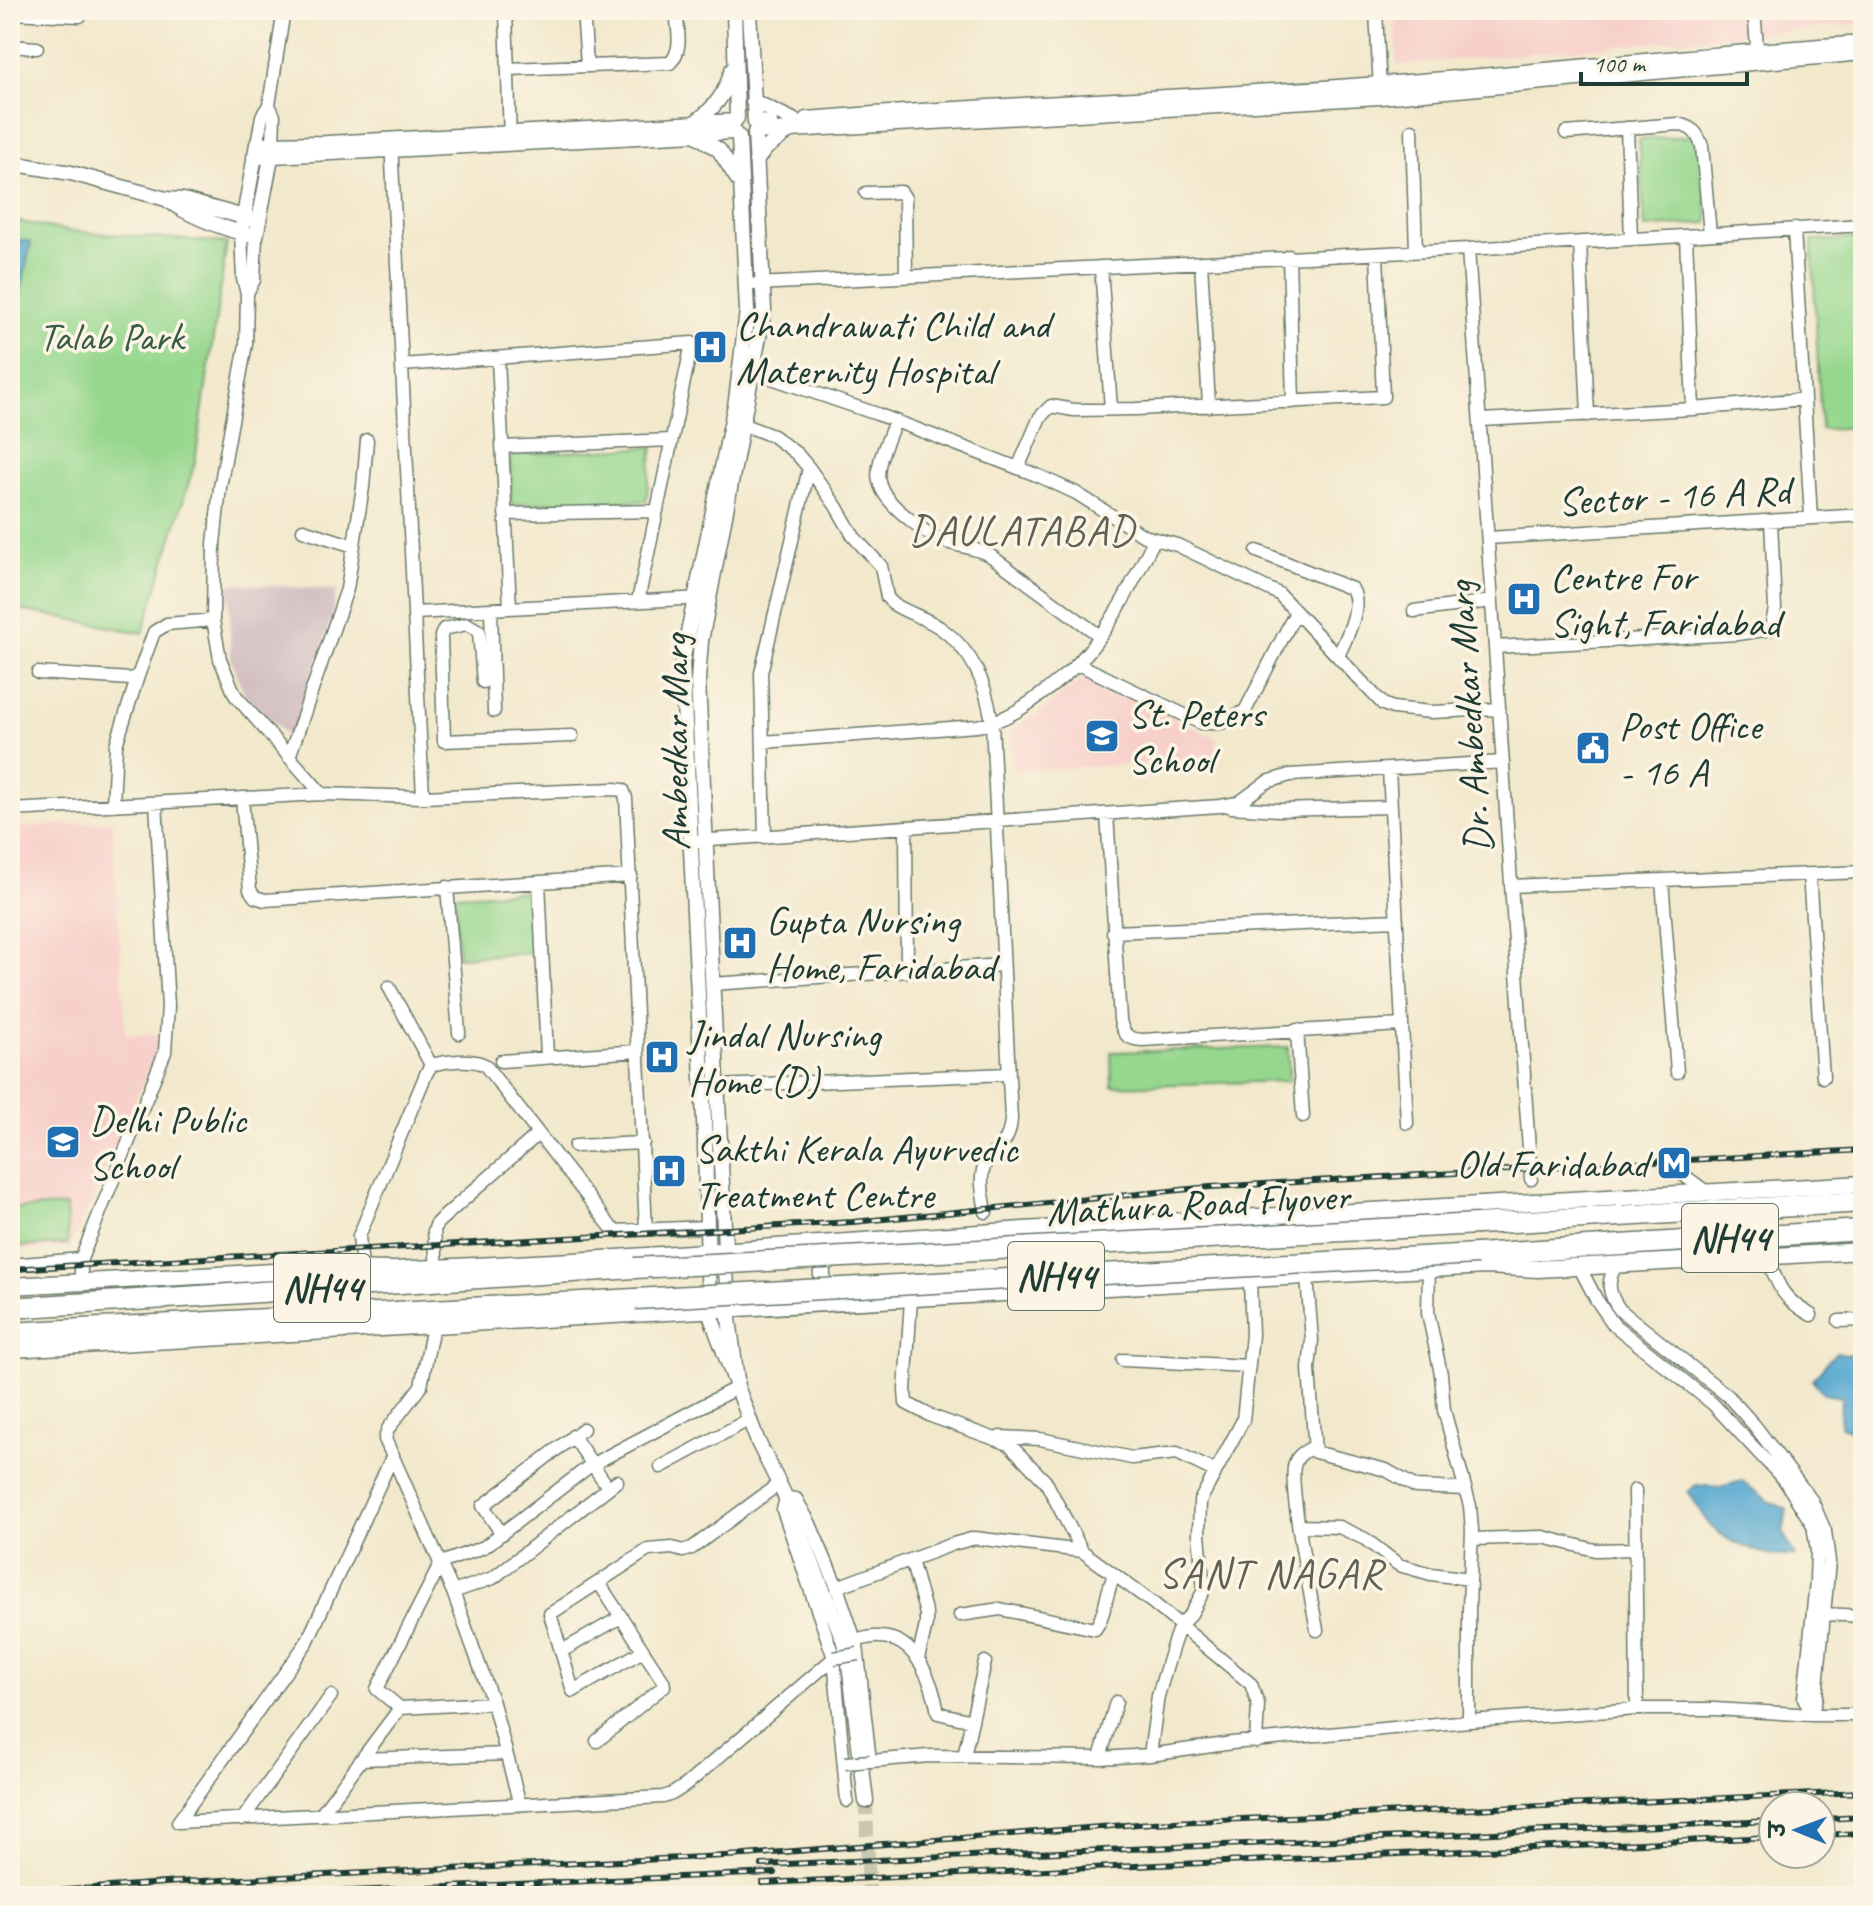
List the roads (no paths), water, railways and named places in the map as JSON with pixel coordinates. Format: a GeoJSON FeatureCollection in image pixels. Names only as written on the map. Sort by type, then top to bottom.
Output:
{"type":"FeatureCollection","features":[{"type":"Feature","properties":{"kind":"highway","name":"Mathura Road Flyover"},"geometry":{"type":"LineString","coordinates":[[10,1308],[634,1268],[1863,1202]]}},
{"type":"Feature","properties":{"kind":"highway","name":"NH44"},"geometry":{"type":"LineString","coordinates":[[1598,1246],[1863,1230]]}},
{"type":"Feature","properties":{"kind":"highway","name":"Mathura Road Flyover"},"geometry":{"type":"LineString","coordinates":[[10,1333],[1598,1246]]}},
{"type":"Feature","properties":{"kind":"highway"},"geometry":{"type":"LineString","coordinates":[[1498,1266],[1598,1246]]}},
{"type":"Feature","properties":{"kind":"main road"},"geometry":{"type":"LineString","coordinates":[[573,1261],[598,1254],[725,1251],[1023,1230],[1863,1184]]}},
{"type":"Feature","properties":{"kind":"main road"},"geometry":{"type":"LineString","coordinates":[[835,1243],[823,1263],[821,1273],[823,1285],[837,1304]]}},
{"type":"Feature","properties":{"kind":"main road"},"geometry":{"type":"LineString","coordinates":[[10,1286],[573,1261],[707,1250]]}},
{"type":"Feature","properties":{"kind":"main road"},"geometry":{"type":"LineString","coordinates":[[10,1349],[728,1311],[1429,1269],[1498,1266],[1538,1269],[1863,1251]]}},
{"type":"Feature","properties":{"kind":"main road"},"geometry":{"type":"LineString","coordinates":[[643,1256],[655,1264],[661,1277],[662,1290],[645,1315]]}},
{"type":"Feature","properties":{"kind":"street"},"geometry":{"type":"LineString","coordinates":[[247,293],[254,280],[256,237],[250,218],[255,150],[262,116],[269,105],[284,10]]}},
{"type":"Feature","properties":{"kind":"street"},"geometry":{"type":"LineString","coordinates":[[506,10],[510,138]]}},
{"type":"Feature","properties":{"kind":"street"},"geometry":{"type":"LineString","coordinates":[[583,10],[587,65]]}},
{"type":"Feature","properties":{"kind":"street"},"geometry":{"type":"LineString","coordinates":[[508,69],[670,63],[677,56],[679,46],[676,10]]}},
{"type":"Feature","properties":{"kind":"street","name":"Ambedkar Marg"},"geometry":{"type":"LineString","coordinates":[[702,598],[736,400],[747,311],[736,127],[734,10]]}},
{"type":"Feature","properties":{"kind":"street","name":"Ambedkar Marg"},"geometry":{"type":"LineString","coordinates":[[738,1384],[728,1311],[712,984],[682,662],[702,598],[744,425],[764,310],[749,10]]}},
{"type":"Feature","properties":{"kind":"street"},"geometry":{"type":"LineString","coordinates":[[1376,10],[1380,90]]}},
{"type":"Feature","properties":{"kind":"street"},"geometry":{"type":"LineString","coordinates":[[1754,10],[1758,56]]}},
{"type":"Feature","properties":{"kind":"street"},"geometry":{"type":"LineString","coordinates":[[10,13],[80,16]]}},
{"type":"Feature","properties":{"kind":"street"},"geometry":{"type":"LineString","coordinates":[[755,127],[970,106],[1380,90],[1758,56],[1863,43]]}},
{"type":"Feature","properties":{"kind":"street"},"geometry":{"type":"LineString","coordinates":[[10,46],[37,48]]}},
{"type":"Feature","properties":{"kind":"street"},"geometry":{"type":"LineString","coordinates":[[694,128],[723,97],[736,52]]}},
{"type":"Feature","properties":{"kind":"street"},"geometry":{"type":"LineString","coordinates":[[1758,56],[1863,53]]}},
{"type":"Feature","properties":{"kind":"street"},"geometry":{"type":"LineString","coordinates":[[753,101],[792,125]]}},
{"type":"Feature","properties":{"kind":"street"},"geometry":{"type":"LineString","coordinates":[[269,105],[274,116],[272,150],[250,218],[241,233],[243,279],[247,293],[246,344],[217,516],[213,620],[220,659],[235,695],[322,794]]}},
{"type":"Feature","properties":{"kind":"street"},"geometry":{"type":"LineString","coordinates":[[255,150],[736,127],[748,116],[755,127]]}},
{"type":"Feature","properties":{"kind":"street"},"geometry":{"type":"LineString","coordinates":[[1566,133],[1678,124],[1698,133],[1702,146],[1710,234]]}},
{"type":"Feature","properties":{"kind":"street"},"geometry":{"type":"LineString","coordinates":[[756,161],[792,125]]}},
{"type":"Feature","properties":{"kind":"street"},"geometry":{"type":"LineString","coordinates":[[736,127],[749,138],[755,127]]}},
{"type":"Feature","properties":{"kind":"street"},"geometry":{"type":"LineString","coordinates":[[694,128],[719,150],[733,168],[741,188]]}},
{"type":"Feature","properties":{"kind":"street"},"geometry":{"type":"LineString","coordinates":[[1627,128],[1631,239]]}},
{"type":"Feature","properties":{"kind":"street"},"geometry":{"type":"LineString","coordinates":[[1412,130],[1416,251]]}},
{"type":"Feature","properties":{"kind":"street"},"geometry":{"type":"LineString","coordinates":[[391,145],[423,797]]}},
{"type":"Feature","properties":{"kind":"street"},"geometry":{"type":"LineString","coordinates":[[10,163],[71,173],[250,218]]}},
{"type":"Feature","properties":{"kind":"street"},"geometry":{"type":"LineString","coordinates":[[866,193],[901,192],[905,198],[906,277]]}},
{"type":"Feature","properties":{"kind":"street"},"geometry":{"type":"LineString","coordinates":[[166,199],[181,210],[256,237]]}},
{"type":"Feature","properties":{"kind":"street"},"geometry":{"type":"LineString","coordinates":[[745,284],[1377,254],[1863,225]]}},
{"type":"Feature","properties":{"kind":"street"},"geometry":{"type":"LineString","coordinates":[[1794,229],[1811,518]]}},
{"type":"Feature","properties":{"kind":"street"},"geometry":{"type":"LineString","coordinates":[[1686,236],[1693,409]]}},
{"type":"Feature","properties":{"kind":"street"},"geometry":{"type":"LineString","coordinates":[[1580,242],[1588,415]]}},
{"type":"Feature","properties":{"kind":"street","name":"Dr. Ambedkar Marg"},"geometry":{"type":"LineString","coordinates":[[1468,249],[1531,1179]]}},
{"type":"Feature","properties":{"kind":"street"},"geometry":{"type":"LineString","coordinates":[[1018,468],[1040,417],[1048,407],[1111,409],[1383,397],[1377,254]]}},
{"type":"Feature","properties":{"kind":"street"},"geometry":{"type":"LineString","coordinates":[[1289,256],[1293,402]]}},
{"type":"Feature","properties":{"kind":"street"},"geometry":{"type":"LineString","coordinates":[[1201,262],[1209,406]]}},
{"type":"Feature","properties":{"kind":"street"},"geometry":{"type":"LineString","coordinates":[[1101,267],[1111,409]]}},
{"type":"Feature","properties":{"kind":"street"},"geometry":{"type":"LineString","coordinates":[[402,365],[692,343],[638,601]]}},
{"type":"Feature","properties":{"kind":"street"},"geometry":{"type":"LineString","coordinates":[[498,358],[510,608]]}},
{"type":"Feature","properties":{"kind":"street"},"geometry":{"type":"LineString","coordinates":[[754,372],[1018,468],[1076,493],[1154,540],[1177,545],[1263,585],[1279,594],[1383,704],[1431,712],[1499,709]]}},
{"type":"Feature","properties":{"kind":"street"},"geometry":{"type":"LineString","coordinates":[[1480,420],[1693,409],[1804,399]]}},
{"type":"Feature","properties":{"kind":"street"},"geometry":{"type":"LineString","coordinates":[[895,421],[877,473],[884,497],[928,534],[991,556],[1100,636]]}},
{"type":"Feature","properties":{"kind":"street"},"geometry":{"type":"LineString","coordinates":[[744,425],[787,445],[809,468],[854,537],[881,566],[887,597],[892,603],[942,629],[971,661],[988,697],[992,723],[1010,1133],[985,1166],[982,1176],[986,1212]]}},
{"type":"Feature","properties":{"kind":"street"},"geometry":{"type":"LineString","coordinates":[[289,757],[347,589],[367,440]]}},
{"type":"Feature","properties":{"kind":"street"},"geometry":{"type":"LineString","coordinates":[[502,447],[671,440]]}},
{"type":"Feature","properties":{"kind":"street"},"geometry":{"type":"LineString","coordinates":[[765,837],[761,673],[809,468]]}},
{"type":"Feature","properties":{"kind":"street"},"geometry":{"type":"LineString","coordinates":[[505,514],[657,511]]}},
{"type":"Feature","properties":{"kind":"street","name":"Sector - 16 A Rd"},"geometry":{"type":"LineString","coordinates":[[1488,538],[1863,515]]}},
{"type":"Feature","properties":{"kind":"street"},"geometry":{"type":"LineString","coordinates":[[1495,647],[1737,634],[1771,629],[1775,609],[1771,521]]}},
{"type":"Feature","properties":{"kind":"street"},"geometry":{"type":"LineString","coordinates":[[303,530],[354,546]]}},
{"type":"Feature","properties":{"kind":"street"},"geometry":{"type":"LineString","coordinates":[[763,742],[992,723],[1017,713],[1078,664],[1126,595],[1154,540]]}},
{"type":"Feature","properties":{"kind":"street"},"geometry":{"type":"LineString","coordinates":[[1257,551],[1355,592],[1352,617],[1338,656]]}},
{"type":"Feature","properties":{"kind":"street"},"geometry":{"type":"LineString","coordinates":[[414,613],[702,598]]}},
{"type":"Feature","properties":{"kind":"street"},"geometry":{"type":"LineString","coordinates":[[1414,611],[1492,601]]}},
{"type":"Feature","properties":{"kind":"street"},"geometry":{"type":"LineString","coordinates":[[491,609],[494,711]]}},
{"type":"Feature","properties":{"kind":"street"},"geometry":{"type":"LineString","coordinates":[[1078,664],[1201,723],[1221,723],[1245,711],[1296,612]]}},
{"type":"Feature","properties":{"kind":"street"},"geometry":{"type":"LineString","coordinates":[[113,805],[116,745],[154,632],[167,624],[213,620]]}},
{"type":"Feature","properties":{"kind":"street"},"geometry":{"type":"LineString","coordinates":[[483,682],[479,631],[467,624],[444,629],[441,636],[444,741],[572,736]]}},
{"type":"Feature","properties":{"kind":"street"},"geometry":{"type":"LineString","coordinates":[[417,669],[442,667]]}},
{"type":"Feature","properties":{"kind":"street"},"geometry":{"type":"LineString","coordinates":[[38,673],[131,679],[138,676]]}},
{"type":"Feature","properties":{"kind":"street"},"geometry":{"type":"LineString","coordinates":[[697,841],[1220,806],[1238,803],[1267,782],[1290,775],[1503,762]]}},
{"type":"Feature","properties":{"kind":"street"},"geometry":{"type":"LineString","coordinates":[[1389,769],[1407,1123]]}},
{"type":"Feature","properties":{"kind":"street"},"geometry":{"type":"LineString","coordinates":[[10,810],[322,794],[423,797],[623,790],[631,876],[646,1230]]}},
{"type":"Feature","properties":{"kind":"street"},"geometry":{"type":"LineString","coordinates":[[242,798],[250,890],[255,897],[265,900],[631,876]]}},
{"type":"Feature","properties":{"kind":"street"},"geometry":{"type":"LineString","coordinates":[[81,1282],[81,1259],[165,1052],[168,1006],[156,803]]}},
{"type":"Feature","properties":{"kind":"street"},"geometry":{"type":"LineString","coordinates":[[1220,806],[1279,810],[1391,807]]}},
{"type":"Feature","properties":{"kind":"street"},"geometry":{"type":"LineString","coordinates":[[1107,814],[1120,1020],[1122,1029],[1131,1040],[1402,1025]]}},
{"type":"Feature","properties":{"kind":"street"},"geometry":{"type":"LineString","coordinates":[[906,827],[907,971]]}},
{"type":"Feature","properties":{"kind":"street","name":"Ambedkar Marg"},"geometry":{"type":"LineString","coordinates":[[697,841],[709,1312]]}},
{"type":"Feature","properties":{"kind":"street"},"geometry":{"type":"LineString","coordinates":[[1511,886],[1863,872]]}},
{"type":"Feature","properties":{"kind":"street"},"geometry":{"type":"LineString","coordinates":[[1809,874],[1823,1077]]}},
{"type":"Feature","properties":{"kind":"street"},"geometry":{"type":"LineString","coordinates":[[1662,880],[1677,1072]]}},
{"type":"Feature","properties":{"kind":"street"},"geometry":{"type":"LineString","coordinates":[[539,882],[547,1057]]}},
{"type":"Feature","properties":{"kind":"street"},"geometry":{"type":"LineString","coordinates":[[447,887],[459,1033]]}},
{"type":"Feature","properties":{"kind":"street"},"geometry":{"type":"LineString","coordinates":[[1113,932],[1397,920]]}},
{"type":"Feature","properties":{"kind":"street"},"geometry":{"type":"LineString","coordinates":[[712,984],[1003,965]]}},
{"type":"Feature","properties":{"kind":"street"},"geometry":{"type":"LineString","coordinates":[[389,987],[431,1065]]}},
{"type":"Feature","properties":{"kind":"street"},"geometry":{"type":"LineString","coordinates":[[1297,1030],[1303,1116]]}},
{"type":"Feature","properties":{"kind":"street"},"geometry":{"type":"LineString","coordinates":[[501,1061],[638,1051]]}},
{"type":"Feature","properties":{"kind":"street"},"geometry":{"type":"LineString","coordinates":[[362,1269],[359,1236],[431,1065],[439,1062],[482,1063],[610,1227],[620,1231],[707,1227]]}},
{"type":"Feature","properties":{"kind":"street"},"geometry":{"type":"LineString","coordinates":[[717,1086],[1008,1074]]}},
{"type":"Feature","properties":{"kind":"street"},"geometry":{"type":"LineString","coordinates":[[437,1268],[434,1231],[437,1223],[538,1134]]}},
{"type":"Feature","properties":{"kind":"street"},"geometry":{"type":"LineString","coordinates":[[575,1146],[643,1143]]}},
{"type":"Feature","properties":{"kind":"street"},"geometry":{"type":"LineString","coordinates":[[1678,1171],[1708,1193]]}},
{"type":"Feature","properties":{"kind":"street"},"geometry":{"type":"LineString","coordinates":[[1767,1256],[1778,1288],[1794,1306],[1811,1315]]}},
{"type":"Feature","properties":{"kind":"street"},"geometry":{"type":"LineString","coordinates":[[10,1265],[81,1259]]}},
{"type":"Feature","properties":{"kind":"street"},"geometry":{"type":"LineString","coordinates":[[1617,1264],[1608,1284],[1612,1300],[1620,1310],[1728,1396],[1812,1501],[1825,1531],[1829,1562],[1812,1715]]}},
{"type":"Feature","properties":{"kind":"street"},"geometry":{"type":"LineString","coordinates":[[1579,1266],[1614,1325],[1723,1414],[1785,1481],[1813,1525],[1817,1550],[1816,1581],[1804,1698],[1812,1715]]}},
{"type":"Feature","properties":{"kind":"street"},"geometry":{"type":"LineString","coordinates":[[1429,1269],[1431,1334],[1441,1374],[1448,1430],[1470,1506],[1469,1721]]}},
{"type":"Feature","properties":{"kind":"street"},"geometry":{"type":"LineString","coordinates":[[1307,1277],[1312,1340],[1309,1369],[1314,1416],[1313,1447],[1319,1455],[1386,1470],[1416,1487],[1465,1489]]}},
{"type":"Feature","properties":{"kind":"street"},"geometry":{"type":"LineString","coordinates":[[1150,1755],[1158,1696],[1180,1625],[1191,1614],[1204,1590],[1199,1534],[1200,1501],[1243,1420],[1252,1335],[1250,1280]]}},
{"type":"Feature","properties":{"kind":"street"},"geometry":{"type":"LineString","coordinates":[[911,1300],[906,1403],[931,1416],[996,1437],[1009,1444],[1037,1470],[1082,1551],[1180,1625],[1251,1684],[1258,1704],[1256,1742]]}},
{"type":"Feature","properties":{"kind":"street"},"geometry":{"type":"LineString","coordinates":[[709,1312],[758,1442],[780,1483],[844,1642],[866,1801]]}},
{"type":"Feature","properties":{"kind":"street"},"geometry":{"type":"LineString","coordinates":[[1839,1321],[1863,1320]]}},
{"type":"Feature","properties":{"kind":"street"},"geometry":{"type":"LineString","coordinates":[[433,1326],[421,1386],[388,1429],[385,1439],[453,1592],[493,1703],[520,1805]]}},
{"type":"Feature","properties":{"kind":"street"},"geometry":{"type":"LineString","coordinates":[[1123,1360],[1249,1366]]}},
{"type":"Feature","properties":{"kind":"street"},"geometry":{"type":"LineString","coordinates":[[493,1703],[400,1708],[377,1689],[441,1563],[484,1547],[591,1465],[738,1384]]}},
{"type":"Feature","properties":{"kind":"street"},"geometry":{"type":"LineString","coordinates":[[661,1467],[750,1419]]}},
{"type":"Feature","properties":{"kind":"street"},"geometry":{"type":"LineString","coordinates":[[453,1592],[493,1578],[612,1484],[591,1465],[578,1432],[483,1506],[502,1534]]}},
{"type":"Feature","properties":{"kind":"street"},"geometry":{"type":"LineString","coordinates":[[996,1437],[1040,1439],[1132,1458],[1177,1453],[1214,1471]]}},
{"type":"Feature","properties":{"kind":"street"},"geometry":{"type":"LineString","coordinates":[[1313,1447],[1295,1461],[1294,1488],[1317,1630]]}},
{"type":"Feature","properties":{"kind":"street"},"geometry":{"type":"LineString","coordinates":[[393,1455],[307,1642],[178,1822],[672,1794],[834,1658],[880,1636],[897,1640],[918,1659],[933,1686],[938,1713],[972,1721]]}},
{"type":"Feature","properties":{"kind":"street"},"geometry":{"type":"LineString","coordinates":[[643,1651],[573,1691],[550,1614],[648,1550],[672,1548],[683,1551],[692,1548],[780,1483]]}},
{"type":"Feature","properties":{"kind":"street"},"geometry":{"type":"LineString","coordinates":[[1635,1490],[1637,1709]]}},
{"type":"Feature","properties":{"kind":"street"},"geometry":{"type":"LineString","coordinates":[[786,1498],[796,1499],[802,1508],[837,1587],[856,1647],[870,1761]]}},
{"type":"Feature","properties":{"kind":"street"},"geometry":{"type":"LineString","coordinates":[[786,1498],[783,1510],[834,1658],[847,1801]]}},
{"type":"Feature","properties":{"kind":"street"},"geometry":{"type":"LineString","coordinates":[[1300,1526],[1339,1527],[1365,1539],[1399,1565],[1431,1574],[1470,1579]]}},
{"type":"Feature","properties":{"kind":"street"},"geometry":{"type":"LineString","coordinates":[[1472,1539],[1543,1537],[1595,1550],[1635,1549]]}},
{"type":"Feature","properties":{"kind":"street"},"geometry":{"type":"LineString","coordinates":[[837,1587],[975,1538],[1082,1551]]}},
{"type":"Feature","properties":{"kind":"street"},"geometry":{"type":"LineString","coordinates":[[911,1560],[926,1614],[918,1659]]}},
{"type":"Feature","properties":{"kind":"street"},"geometry":{"type":"LineString","coordinates":[[960,1615],[1000,1609],[1095,1629],[1100,1623],[1106,1592],[1114,1575]]}},
{"type":"Feature","properties":{"kind":"street"},"geometry":{"type":"LineString","coordinates":[[597,1741],[664,1686],[599,1583]]}},
{"type":"Feature","properties":{"kind":"street"},"geometry":{"type":"LineString","coordinates":[[1823,1614],[1863,1616]]}},
{"type":"Feature","properties":{"kind":"street"},"geometry":{"type":"LineString","coordinates":[[562,1651],[621,1617]]}},
{"type":"Feature","properties":{"kind":"street"},"geometry":{"type":"LineString","coordinates":[[964,1756],[985,1662]]}},
{"type":"Feature","properties":{"kind":"street"},"geometry":{"type":"LineString","coordinates":[[242,1820],[331,1696]]}},
{"type":"Feature","properties":{"kind":"street"},"geometry":{"type":"LineString","coordinates":[[1100,1758],[1116,1702]]}},
{"type":"Feature","properties":{"kind":"street"},"geometry":{"type":"LineString","coordinates":[[320,1815],[400,1708]]}},
{"type":"Feature","properties":{"kind":"street"},"geometry":{"type":"LineString","coordinates":[[845,1763],[929,1756],[1100,1758],[1150,1755],[1469,1721],[1637,1709],[1863,1715]]}},
{"type":"Feature","properties":{"kind":"street"},"geometry":{"type":"LineString","coordinates":[[362,1759],[506,1754]]}},
{"type":"Feature","properties":{"kind":"water"},"geometry":{"type":"Polygon","coordinates":[[[10,238],[31,242],[21,292],[10,290],[10,238]]]}},
{"type":"Feature","properties":{"kind":"water"},"geometry":{"type":"Polygon","coordinates":[[[1836,1352],[1863,1357],[1863,1436],[1840,1426],[1841,1397],[1824,1394],[1812,1380],[1836,1352]]]}},
{"type":"Feature","properties":{"kind":"water"},"geometry":{"type":"Polygon","coordinates":[[[1742,1481],[1768,1501],[1787,1509],[1783,1533],[1795,1556],[1763,1553],[1730,1540],[1709,1524],[1688,1492],[1696,1485],[1720,1487],[1742,1481]]]}},
{"type":"Feature","properties":{"kind":"tunnel"},"geometry":{"type":"LineString","coordinates":[[866,1801],[869,1896]]}},
{"type":"Feature","properties":{"kind":"railway"},"geometry":{"type":"LineString","coordinates":[[10,1269],[853,1222],[1210,1187],[1863,1150]]}},
{"type":"Feature","properties":{"kind":"railway"},"geometry":{"type":"LineString","coordinates":[[10,1894],[179,1882],[745,1855],[1151,1823],[1863,1792]]}},
{"type":"Feature","properties":{"kind":"railway"},"geometry":{"type":"LineString","coordinates":[[1837,1818],[1863,1817]]}},
{"type":"Feature","properties":{"kind":"railway"},"geometry":{"type":"LineString","coordinates":[[762,1865],[1757,1822]]}},
{"type":"Feature","properties":{"kind":"railway"},"geometry":{"type":"LineString","coordinates":[[1837,1834],[1863,1833]]}},
{"type":"Feature","properties":{"kind":"railway"},"geometry":{"type":"LineString","coordinates":[[762,1883],[1757,1838]]}},
{"type":"Feature","properties":{"kind":"railway"},"geometry":{"type":"LineString","coordinates":[[236,1896],[775,1873]]}},
{"type":"Feature","properties":{"kind":"place","name":"Chandrawati Child and Maternity Hospital"},"geometry":{"type":"Point","coordinates":[710,347]}},
{"type":"Feature","properties":{"kind":"place","name":"Centre For Sight, Faridabad"},"geometry":{"type":"Point","coordinates":[1524,599]}},
{"type":"Feature","properties":{"kind":"place","name":"St. Peters School"},"geometry":{"type":"Point","coordinates":[1102,736]}},
{"type":"Feature","properties":{"kind":"place","name":"Post Office - 16 A"},"geometry":{"type":"Point","coordinates":[1593,748]}},
{"type":"Feature","properties":{"kind":"place","name":"Gupta Nursing Home, Faridabad"},"geometry":{"type":"Point","coordinates":[740,943]}},
{"type":"Feature","properties":{"kind":"place","name":"Jindal Nursing Home (D)"},"geometry":{"type":"Point","coordinates":[662,1057]}},
{"type":"Feature","properties":{"kind":"place","name":"Delhi Public School"},"geometry":{"type":"Point","coordinates":[63,1142]}},
{"type":"Feature","properties":{"kind":"place","name":"Old Faridabad"},"geometry":{"type":"Point","coordinates":[1674,1163]}},
{"type":"Feature","properties":{"kind":"place","name":"Sakthi Kerala Ayurvedic Treatment Centre"},"geometry":{"type":"Point","coordinates":[669,1171]}},
{"type":"Feature","properties":{"kind":"district","name":"DAULATABAD"},"geometry":{"type":"Point","coordinates":[1022,529]}},
{"type":"Feature","properties":{"kind":"district","name":"SANT NAGAR"},"geometry":{"type":"Point","coordinates":[1271,1572]}},
{"type":"Feature","properties":{"kind":"park label","name":"Talab Park"},"geometry":{"type":"Point","coordinates":[111,336]}}]}
